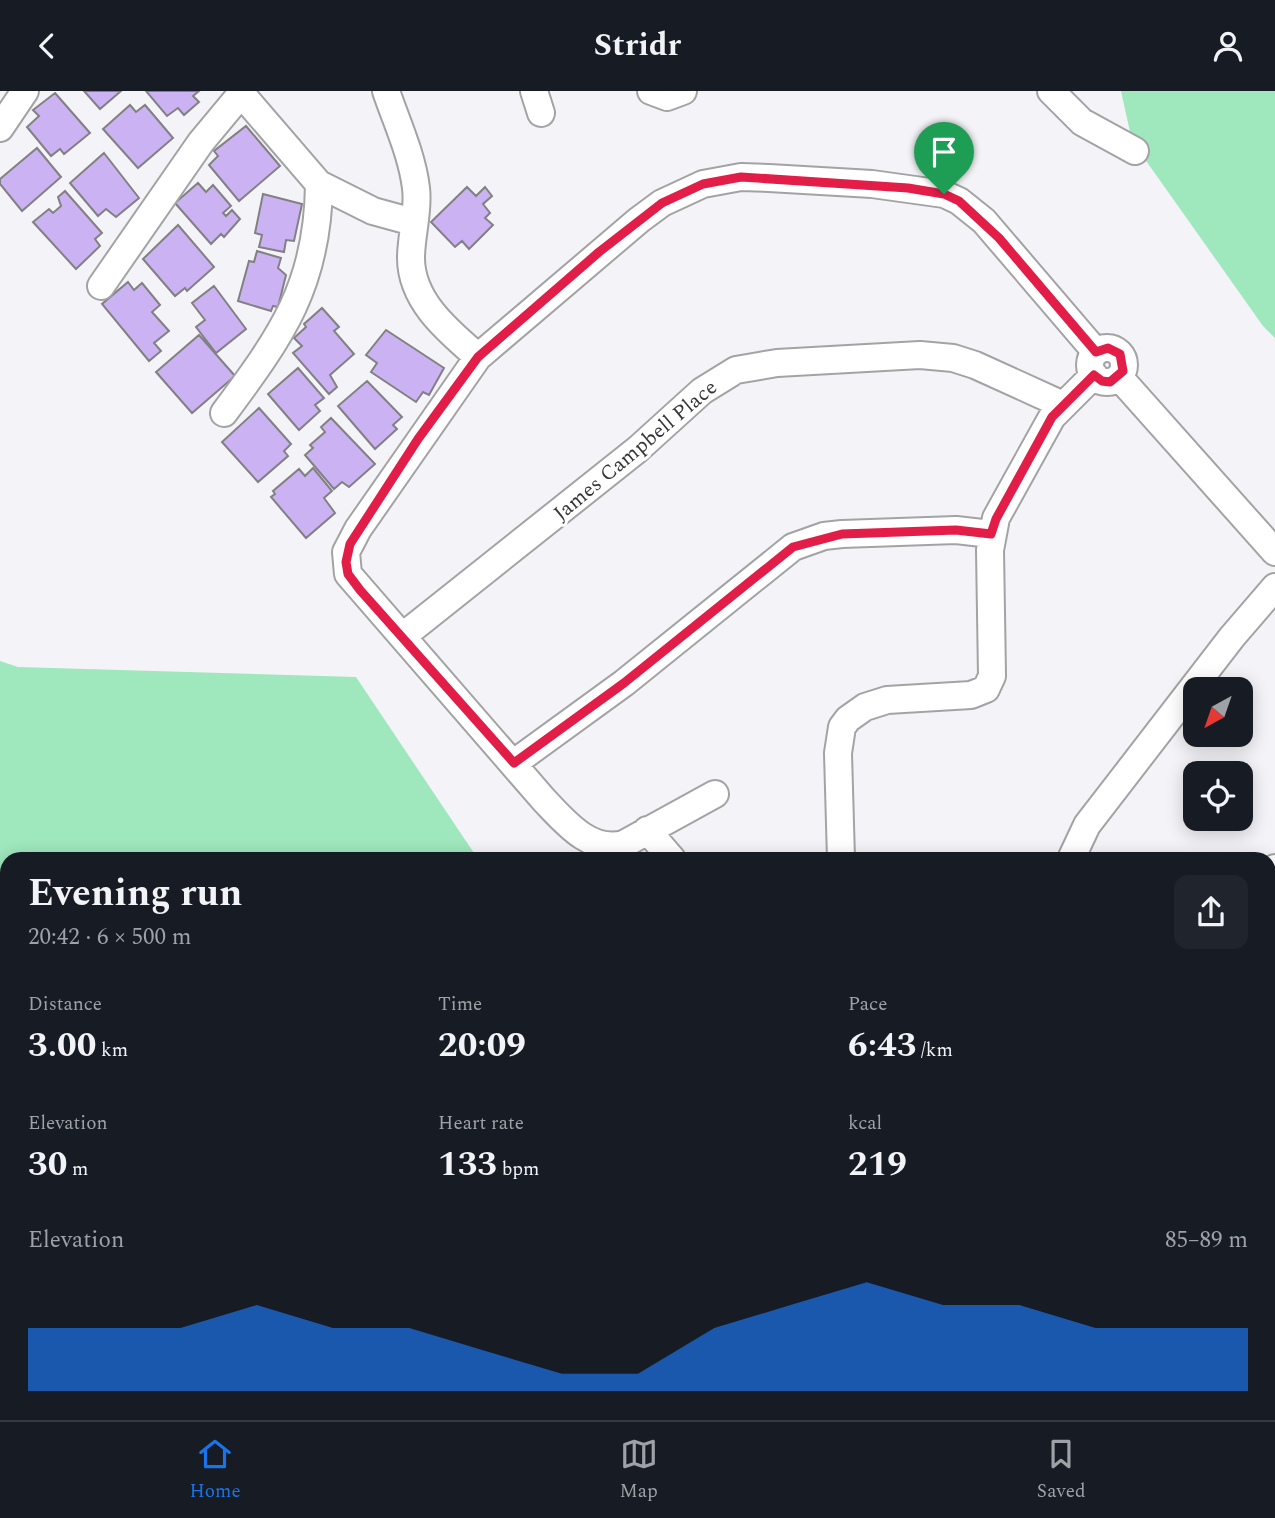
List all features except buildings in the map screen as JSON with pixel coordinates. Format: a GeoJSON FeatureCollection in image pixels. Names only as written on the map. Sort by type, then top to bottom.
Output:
{"type":"FeatureCollection","features":[{"type":"Feature","properties":{"kind":"street"},"geometry":{"type":"LineString","coordinates":[[0,128],[25,91]]}},
{"type":"Feature","properties":{"kind":"street"},"geometry":{"type":"LineString","coordinates":[[386,91],[412,165],[417,192],[411,260],[421,295],[434,316],[478,357]]}},
{"type":"Feature","properties":{"kind":"street"},"geometry":{"type":"LineString","coordinates":[[651,91],[667,97],[683,91]]}},
{"type":"Feature","properties":{"kind":"street"},"geometry":{"type":"LineString","coordinates":[[1051,91],[1082,122],[1135,151]]}},
{"type":"Feature","properties":{"kind":"street"},"geometry":{"type":"LineString","coordinates":[[101,286],[208,133],[240,92],[319,184],[373,211],[413,222]]}},
{"type":"Feature","properties":{"kind":"street"},"geometry":{"type":"LineString","coordinates":[[715,794],[612,847],[589,841],[565,822],[348,574],[346,552],[358,529],[418,439],[478,357],[599,252],[662,203],[703,184],[741,177],[908,188],[944,194],[959,201],[999,238],[1103,368],[1275,552]]}},
{"type":"Feature","properties":{"kind":"street"},"geometry":{"type":"LineString","coordinates":[[224,413],[282,333],[295,307],[313,250],[319,184]]}},
{"type":"Feature","properties":{"kind":"street","name":"James Campbell Place"},"geometry":{"type":"LineString","coordinates":[[403,636],[638,449],[702,391],[736,370],[777,363],[920,355],[953,358],[996,374],[1063,405]]}},
{"type":"Feature","properties":{"kind":"street"},"geometry":{"type":"LineString","coordinates":[[841,852],[838,753],[842,727],[855,712],[876,702],[971,695],[979,693],[990,683],[994,656],[991,534],[996,519],[1034,447],[1063,405],[1103,368]]}},
{"type":"Feature","properties":{"kind":"street"},"geometry":{"type":"LineString","coordinates":[[514,763],[645,666],[793,547],[842,534],[956,530],[991,534]]}},
{"type":"Feature","properties":{"kind":"street"},"geometry":{"type":"LineString","coordinates":[[1074,852],[1087,825],[1232,637],[1275,587]]}},
{"type":"Feature","properties":{"kind":"street"},"geometry":{"type":"LineString","coordinates":[[648,830],[666,852]]}},
{"type":"Feature","properties":{"kind":"green space"},"geometry":{"type":"Polygon","coordinates":[[[1121,91],[1275,91],[1275,338],[1263,326],[1132,141],[1121,91]]]}},
{"type":"Feature","properties":{"kind":"green space"},"geometry":{"type":"Polygon","coordinates":[[[0,661],[18,667],[356,677],[473,852],[0,852],[0,661]]]}},
{"type":"Feature","properties":{"kind":"route"},"geometry":{"type":"LineString","coordinates":[[741,177],[769,178],[872,184],[944,194],[959,201],[984,221],[1096,352],[1108,348],[1120,354],[1124,363],[1123,371],[1117,379],[1107,382],[1094,375],[1052,417],[996,519],[991,534],[956,530],[905,530],[842,534],[824,536],[793,547],[624,683],[514,763],[360,590],[348,574],[346,562],[346,552],[358,529],[418,439],[478,357],[639,220],[662,203],[703,184],[741,177]]}}]}
